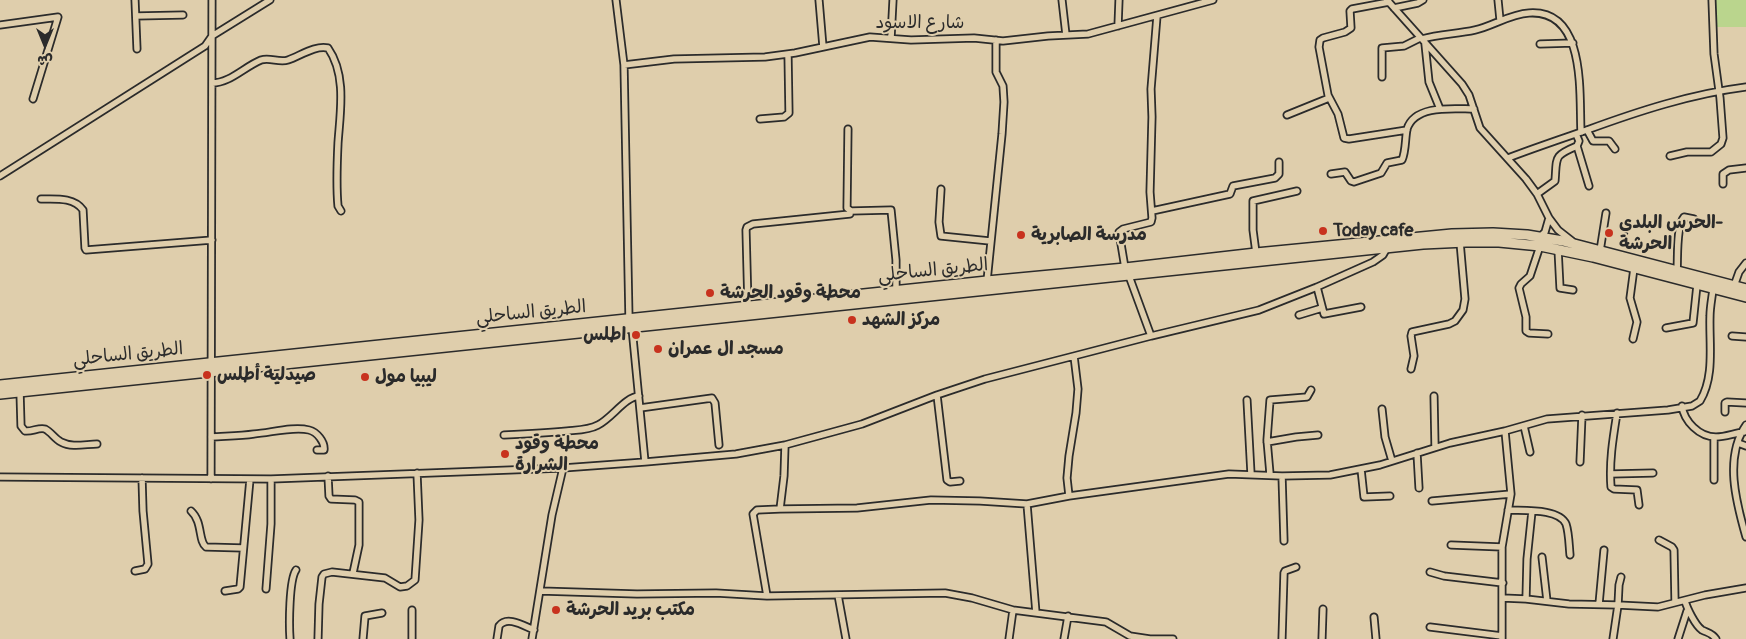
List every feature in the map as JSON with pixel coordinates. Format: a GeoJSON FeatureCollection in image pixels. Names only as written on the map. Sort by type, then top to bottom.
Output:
{"type":"FeatureCollection","features":[{"type":"Feature","properties":{"kind":"highway","name":"الطريق الساحلي"},"geometry":{"type":"LineString","coordinates":[[0,394],[632,328],[870,298],[1323,251],[1452,234],[1512,233],[1558,249],[1713,289],[1746,289]]}},
{"type":"Feature","properties":{"kind":"highway","name":"الطريق الساحلي"},"geometry":{"type":"LineString","coordinates":[[0,385],[748,306],[870,298],[896,291],[988,281],[1127,272],[1256,253],[1386,248],[1460,242],[1540,242],[1580,246],[1677,271],[1732,290],[1746,299]]}},
{"type":"Feature","properties":{"kind":"street"},"geometry":{"type":"LineString","coordinates":[[135,0],[136,50]]}},
{"type":"Feature","properties":{"kind":"street"},"geometry":{"type":"LineString","coordinates":[[211,479],[212,0]]}},
{"type":"Feature","properties":{"kind":"street"},"geometry":{"type":"LineString","coordinates":[[0,176],[204,46],[212,36],[270,0]]}},
{"type":"Feature","properties":{"kind":"street"},"geometry":{"type":"LineString","coordinates":[[616,0],[624,66],[629,319]]}},
{"type":"Feature","properties":{"kind":"street"},"geometry":{"type":"LineString","coordinates":[[820,0],[823,47]]}},
{"type":"Feature","properties":{"kind":"street"},"geometry":{"type":"LineString","coordinates":[[891,38],[892,0]]}},
{"type":"Feature","properties":{"kind":"street"},"geometry":{"type":"LineString","coordinates":[[1062,0],[1066,35]]}},
{"type":"Feature","properties":{"kind":"street"},"geometry":{"type":"LineString","coordinates":[[1118,26],[1119,0]]}},
{"type":"Feature","properties":{"kind":"street","name":"شارع الاسود"},"geometry":{"type":"LineString","coordinates":[[624,66],[674,59],[751,58],[788,54],[864,38],[1023,40],[1088,34],[1213,0]]}},
{"type":"Feature","properties":{"kind":"street"},"geometry":{"type":"LineString","coordinates":[[1354,0],[1355,7]]}},
{"type":"Feature","properties":{"kind":"street"},"geometry":{"type":"LineString","coordinates":[[1394,8],[1418,3],[1423,0]]}},
{"type":"Feature","properties":{"kind":"street"},"geometry":{"type":"LineString","coordinates":[[1498,0],[1500,20]]}},
{"type":"Feature","properties":{"kind":"street"},"geometry":{"type":"LineString","coordinates":[[1670,156],[1686,152],[1711,152],[1721,144],[1723,138],[1713,46],[1712,0]]}},
{"type":"Feature","properties":{"kind":"street"},"geometry":{"type":"LineString","coordinates":[[1407,130],[1349,139],[1344,138],[1338,114],[1329,98],[1319,43],[1323,38],[1349,30],[1351,25],[1350,11],[1355,7],[1388,1],[1462,84],[1469,94],[1480,128],[1526,179],[1537,194],[1548,218],[1567,238],[1580,246]]}},
{"type":"Feature","properties":{"kind":"street"},"geometry":{"type":"LineString","coordinates":[[1382,77],[1382,48],[1404,46],[1443,34],[1476,30],[1500,20],[1527,13],[1544,14],[1551,17],[1568,33],[1573,43],[1578,66],[1581,132],[1577,146],[1589,186]]}},
{"type":"Feature","properties":{"kind":"street"},"geometry":{"type":"LineString","coordinates":[[136,16],[183,14]]}},
{"type":"Feature","properties":{"kind":"street"},"geometry":{"type":"LineString","coordinates":[[1151,336],[1127,272],[1119,232],[1123,229],[1151,222],[1151,89],[1157,16]]}},
{"type":"Feature","properties":{"kind":"street"},"geometry":{"type":"LineString","coordinates":[[0,26],[58,17],[33,99]]}},
{"type":"Feature","properties":{"kind":"street"},"geometry":{"type":"LineString","coordinates":[[988,281],[1004,102],[1003,86],[996,72],[996,40]]}},
{"type":"Feature","properties":{"kind":"street"},"geometry":{"type":"LineString","coordinates":[[1422,40],[1429,82],[1440,109]]}},
{"type":"Feature","properties":{"kind":"street"},"geometry":{"type":"LineString","coordinates":[[1540,44],[1573,43]]}},
{"type":"Feature","properties":{"kind":"street"},"geometry":{"type":"LineString","coordinates":[[212,84],[224,81],[261,60],[285,61],[314,49],[328,48],[336,67],[341,92],[337,165],[338,206],[341,210]]}},
{"type":"Feature","properties":{"kind":"street"},"geometry":{"type":"LineString","coordinates":[[760,118],[784,117],[789,113],[788,54]]}},
{"type":"Feature","properties":{"kind":"street"},"geometry":{"type":"LineString","coordinates":[[1508,158],[1542,144],[1639,111],[1718,91],[1746,87]]}},
{"type":"Feature","properties":{"kind":"street"},"geometry":{"type":"LineString","coordinates":[[1287,115],[1329,98]]}},
{"type":"Feature","properties":{"kind":"street"},"geometry":{"type":"LineString","coordinates":[[1331,174],[1346,172],[1351,181],[1354,182],[1381,173],[1386,164],[1402,160],[1407,130],[1412,119],[1440,109],[1474,109]]}},
{"type":"Feature","properties":{"kind":"street"},"geometry":{"type":"LineString","coordinates":[[848,129],[847,208],[851,211],[891,210],[896,260],[896,291]]}},
{"type":"Feature","properties":{"kind":"street"},"geometry":{"type":"LineString","coordinates":[[1581,132],[1592,141],[1609,141],[1615,149]]}},
{"type":"Feature","properties":{"kind":"street"},"geometry":{"type":"LineString","coordinates":[[1537,194],[1555,181],[1556,164],[1562,152],[1577,146]]}},
{"type":"Feature","properties":{"kind":"street"},"geometry":{"type":"LineString","coordinates":[[1152,211],[1230,194],[1233,186],[1275,178],[1279,174],[1279,162]]}},
{"type":"Feature","properties":{"kind":"street"},"geometry":{"type":"LineString","coordinates":[[1724,184],[1723,174],[1726,171],[1746,168]]}},
{"type":"Feature","properties":{"kind":"street"},"geometry":{"type":"LineString","coordinates":[[941,189],[939,222],[941,236],[990,242]]}},
{"type":"Feature","properties":{"kind":"street"},"geometry":{"type":"LineString","coordinates":[[1256,253],[1253,230],[1253,201],[1298,190]]}},
{"type":"Feature","properties":{"kind":"street"},"geometry":{"type":"LineString","coordinates":[[41,199],[63,200],[80,206],[83,210],[86,250],[212,240]]}},
{"type":"Feature","properties":{"kind":"street"},"geometry":{"type":"LineString","coordinates":[[1600,251],[1606,212]]}},
{"type":"Feature","properties":{"kind":"street"},"geometry":{"type":"LineString","coordinates":[[748,306],[747,227],[754,224],[850,214]]}},
{"type":"Feature","properties":{"kind":"street"},"geometry":{"type":"LineString","coordinates":[[1677,271],[1681,220],[1684,217],[1694,218]]}},
{"type":"Feature","properties":{"kind":"street"},"geometry":{"type":"LineString","coordinates":[[1548,218],[1546,232],[1540,242],[1530,276],[1521,284],[1520,288],[1526,317],[1526,331],[1529,333],[1548,334]]}},
{"type":"Feature","properties":{"kind":"street"},"geometry":{"type":"LineString","coordinates":[[1411,369],[1414,356],[1412,332],[1449,324],[1455,321],[1463,310],[1465,299],[1460,242]]}},
{"type":"Feature","properties":{"kind":"street"},"geometry":{"type":"LineString","coordinates":[[0,477],[270,479],[563,468],[729,455],[785,445],[862,424],[985,379],[1259,310],[1373,262],[1383,255],[1386,248]]}},
{"type":"Feature","properties":{"kind":"street"},"geometry":{"type":"LineString","coordinates":[[1558,249],[1560,288],[1573,290]]}},
{"type":"Feature","properties":{"kind":"street"},"geometry":{"type":"LineString","coordinates":[[1732,290],[1739,272],[1746,264]]}},
{"type":"Feature","properties":{"kind":"street"},"geometry":{"type":"LineString","coordinates":[[1633,338],[1637,322],[1630,298],[1634,268]]}},
{"type":"Feature","properties":{"kind":"street"},"geometry":{"type":"LineString","coordinates":[[1666,328],[1692,323],[1697,285]]}},
{"type":"Feature","properties":{"kind":"street"},"geometry":{"type":"LineString","coordinates":[[1317,287],[1324,313],[1327,314],[1361,306]]}},
{"type":"Feature","properties":{"kind":"street"},"geometry":{"type":"LineString","coordinates":[[767,596],[753,514],[757,510],[857,508],[931,500],[1027,504],[1211,475],[1270,474],[1282,476],[1320,476],[1361,469],[1450,442],[1505,431],[1543,420],[1668,410],[1682,406],[1692,406],[1700,402],[1708,379],[1713,289]]}},
{"type":"Feature","properties":{"kind":"street"},"geometry":{"type":"LineString","coordinates":[[1299,315],[1322,308]]}},
{"type":"Feature","properties":{"kind":"street"},"geometry":{"type":"LineString","coordinates":[[632,328],[645,462]]}},
{"type":"Feature","properties":{"kind":"street"},"geometry":{"type":"LineString","coordinates":[[1732,336],[1746,337]]}},
{"type":"Feature","properties":{"kind":"street"},"geometry":{"type":"LineString","coordinates":[[1069,496],[1067,478],[1078,389],[1074,356]]}},
{"type":"Feature","properties":{"kind":"street"},"geometry":{"type":"LineString","coordinates":[[1270,474],[1267,442],[1270,400],[1307,397],[1311,390]]}},
{"type":"Feature","properties":{"kind":"street"},"geometry":{"type":"LineString","coordinates":[[20,392],[21,426],[25,431],[31,432],[40,428],[46,430],[60,442],[75,445],[98,444]]}},
{"type":"Feature","properties":{"kind":"street"},"geometry":{"type":"LineString","coordinates":[[937,395],[947,478],[950,482],[960,481]]}},
{"type":"Feature","properties":{"kind":"street"},"geometry":{"type":"LineString","coordinates":[[504,435],[586,429],[597,426],[632,397],[639,396]]}},
{"type":"Feature","properties":{"kind":"street"},"geometry":{"type":"LineString","coordinates":[[1434,396],[1435,447]]}},
{"type":"Feature","properties":{"kind":"street"},"geometry":{"type":"LineString","coordinates":[[640,408],[712,398],[715,403],[719,445]]}},
{"type":"Feature","properties":{"kind":"street"},"geometry":{"type":"LineString","coordinates":[[1247,400],[1251,474]]}},
{"type":"Feature","properties":{"kind":"street"},"geometry":{"type":"LineString","coordinates":[[1725,412],[1725,403],[1727,402],[1746,403]]}},
{"type":"Feature","properties":{"kind":"street"},"geometry":{"type":"LineString","coordinates":[[1682,406],[1683,415],[1703,434],[1714,437],[1744,432]]}},
{"type":"Feature","properties":{"kind":"street"},"geometry":{"type":"LineString","coordinates":[[1382,409],[1385,437],[1392,461]]}},
{"type":"Feature","properties":{"kind":"street"},"geometry":{"type":"LineString","coordinates":[[1617,413],[1612,443],[1612,488],[1638,491],[1638,506]]}},
{"type":"Feature","properties":{"kind":"street"},"geometry":{"type":"LineString","coordinates":[[1580,462],[1582,416]]}},
{"type":"Feature","properties":{"kind":"street"},"geometry":{"type":"LineString","coordinates":[[1746,425],[1738,443],[1733,462],[1734,480],[1746,537]]}},
{"type":"Feature","properties":{"kind":"street"},"geometry":{"type":"LineString","coordinates":[[1524,426],[1530,452]]}},
{"type":"Feature","properties":{"kind":"street"},"geometry":{"type":"LineString","coordinates":[[211,437],[255,434],[297,428],[306,429],[313,431],[320,439],[324,449],[317,450]]}},
{"type":"Feature","properties":{"kind":"street"},"geometry":{"type":"LineString","coordinates":[[1430,627],[1502,637],[1502,547],[1511,494],[1505,431]]}},
{"type":"Feature","properties":{"kind":"street"},"geometry":{"type":"LineString","coordinates":[[1267,442],[1318,435]]}},
{"type":"Feature","properties":{"kind":"street"},"geometry":{"type":"LineString","coordinates":[[1714,437],[1714,480]]}},
{"type":"Feature","properties":{"kind":"street"},"geometry":{"type":"LineString","coordinates":[[1738,443],[1746,446]]}},
{"type":"Feature","properties":{"kind":"street"},"geometry":{"type":"LineString","coordinates":[[780,509],[785,445]]}},
{"type":"Feature","properties":{"kind":"street"},"geometry":{"type":"LineString","coordinates":[[1417,453],[1419,488]]}},
{"type":"Feature","properties":{"kind":"street"},"geometry":{"type":"LineString","coordinates":[[532,639],[552,515],[563,468]]}},
{"type":"Feature","properties":{"kind":"street"},"geometry":{"type":"LineString","coordinates":[[1361,469],[1364,497],[1390,496]]}},
{"type":"Feature","properties":{"kind":"street"},"geometry":{"type":"LineString","coordinates":[[318,639],[322,577],[328,572],[386,579],[400,587],[407,586],[415,580],[419,520],[417,473]]}},
{"type":"Feature","properties":{"kind":"street"},"geometry":{"type":"LineString","coordinates":[[1611,474],[1653,474]]}},
{"type":"Feature","properties":{"kind":"street"},"geometry":{"type":"LineString","coordinates":[[328,476],[329,496],[332,499],[356,500],[359,502],[359,545],[353,574]]}},
{"type":"Feature","properties":{"kind":"street"},"geometry":{"type":"LineString","coordinates":[[1282,476],[1284,541]]}},
{"type":"Feature","properties":{"kind":"street"},"geometry":{"type":"LineString","coordinates":[[135,571],[145,569],[148,564],[142,478]]}},
{"type":"Feature","properties":{"kind":"street"},"geometry":{"type":"LineString","coordinates":[[225,590],[240,588],[250,479]]}},
{"type":"Feature","properties":{"kind":"street"},"geometry":{"type":"LineString","coordinates":[[266,589],[271,524],[270,479]]}},
{"type":"Feature","properties":{"kind":"street"},"geometry":{"type":"LineString","coordinates":[[1432,501],[1511,494]]}},
{"type":"Feature","properties":{"kind":"street"},"geometry":{"type":"LineString","coordinates":[[1027,504],[1036,613]]}},
{"type":"Feature","properties":{"kind":"street"},"geometry":{"type":"LineString","coordinates":[[1508,510],[1557,515],[1563,519],[1566,525],[1570,555]]}},
{"type":"Feature","properties":{"kind":"street"},"geometry":{"type":"LineString","coordinates":[[191,511],[200,525],[203,545],[210,548],[243,548]]}},
{"type":"Feature","properties":{"kind":"street"},"geometry":{"type":"LineString","coordinates":[[1526,599],[1527,559],[1532,511]]}},
{"type":"Feature","properties":{"kind":"street"},"geometry":{"type":"LineString","coordinates":[[1660,540],[1674,550],[1675,602]]}},
{"type":"Feature","properties":{"kind":"street"},"geometry":{"type":"LineString","coordinates":[[1451,544],[1502,547]]}},
{"type":"Feature","properties":{"kind":"street"},"geometry":{"type":"LineString","coordinates":[[1599,604],[1604,550]]}},
{"type":"Feature","properties":{"kind":"street"},"geometry":{"type":"LineString","coordinates":[[1542,557],[1547,602]]}},
{"type":"Feature","properties":{"kind":"street"},"geometry":{"type":"LineString","coordinates":[[1282,639],[1284,573],[1285,570],[1296,568]]}},
{"type":"Feature","properties":{"kind":"street"},"geometry":{"type":"LineString","coordinates":[[290,639],[291,593],[293,574],[296,570]]}},
{"type":"Feature","properties":{"kind":"street"},"geometry":{"type":"LineString","coordinates":[[1430,572],[1444,576],[1503,583]]}},
{"type":"Feature","properties":{"kind":"street"},"geometry":{"type":"LineString","coordinates":[[1613,639],[1619,585],[1622,577]]}},
{"type":"Feature","properties":{"kind":"street"},"geometry":{"type":"LineString","coordinates":[[1502,598],[1569,604],[1658,608],[1705,595],[1746,588]]}},
{"type":"Feature","properties":{"kind":"street"},"geometry":{"type":"LineString","coordinates":[[541,591],[637,594],[731,593],[767,596],[944,593],[972,598],[1013,610],[1106,622],[1130,636],[1173,639]]}},
{"type":"Feature","properties":{"kind":"street"},"geometry":{"type":"LineString","coordinates":[[838,595],[846,639]]}},
{"type":"Feature","properties":{"kind":"street"},"geometry":{"type":"LineString","coordinates":[[1685,601],[1687,611],[1701,629],[1713,635],[1716,639]]}},
{"type":"Feature","properties":{"kind":"street"},"geometry":{"type":"LineString","coordinates":[[1322,639],[1323,609]]}},
{"type":"Feature","properties":{"kind":"street"},"geometry":{"type":"LineString","coordinates":[[412,610],[412,639]]}},
{"type":"Feature","properties":{"kind":"street"},"geometry":{"type":"LineString","coordinates":[[1009,639],[1013,610]]}},
{"type":"Feature","properties":{"kind":"street"},"geometry":{"type":"LineString","coordinates":[[1680,639],[1680,631],[1687,611]]}},
{"type":"Feature","properties":{"kind":"street"},"geometry":{"type":"LineString","coordinates":[[363,639],[366,616],[382,614]]}},
{"type":"Feature","properties":{"kind":"street"},"geometry":{"type":"LineString","coordinates":[[1064,639],[1068,616]]}},
{"type":"Feature","properties":{"kind":"street"},"geometry":{"type":"LineString","coordinates":[[1374,617],[1376,639]]}},
{"type":"Feature","properties":{"kind":"street"},"geometry":{"type":"LineString","coordinates":[[497,639],[499,626],[504,622],[514,622],[534,630]]}},
{"type":"Feature","properties":{"kind":"green space"},"geometry":{"type":"Polygon","coordinates":[[[1715,0],[1746,0],[1746,27],[1717,27],[1715,0]]]}},
{"type":"Feature","properties":{"kind":"place","name":"Today cafe"},"geometry":{"type":"Point","coordinates":[1323,231]}},
{"type":"Feature","properties":{"kind":"place","name":"الحرس البلدي- الحرشة"},"geometry":{"type":"Point","coordinates":[1609,233]}},
{"type":"Feature","properties":{"kind":"place","name":"مدرسة الصابرية"},"geometry":{"type":"Point","coordinates":[1021,235]}},
{"type":"Feature","properties":{"kind":"place","name":"محطة وقود الحرشة"},"geometry":{"type":"Point","coordinates":[710,293]}},
{"type":"Feature","properties":{"kind":"place","name":"مركز الشهد"},"geometry":{"type":"Point","coordinates":[852,320]}},
{"type":"Feature","properties":{"kind":"place","name":"اطلس"},"geometry":{"type":"Point","coordinates":[636,335]}},
{"type":"Feature","properties":{"kind":"place","name":"مسجد ال عمران"},"geometry":{"type":"Point","coordinates":[658,349]}},
{"type":"Feature","properties":{"kind":"place","name":"صيدلية أطلس"},"geometry":{"type":"Point","coordinates":[207,375]}},
{"type":"Feature","properties":{"kind":"place","name":"ليبيا مول"},"geometry":{"type":"Point","coordinates":[365,377]}},
{"type":"Feature","properties":{"kind":"place","name":"محطة وقود الشرارة"},"geometry":{"type":"Point","coordinates":[505,454]}},
{"type":"Feature","properties":{"kind":"place","name":"مكتب بريد الحرشة"},"geometry":{"type":"Point","coordinates":[556,610]}}]}
